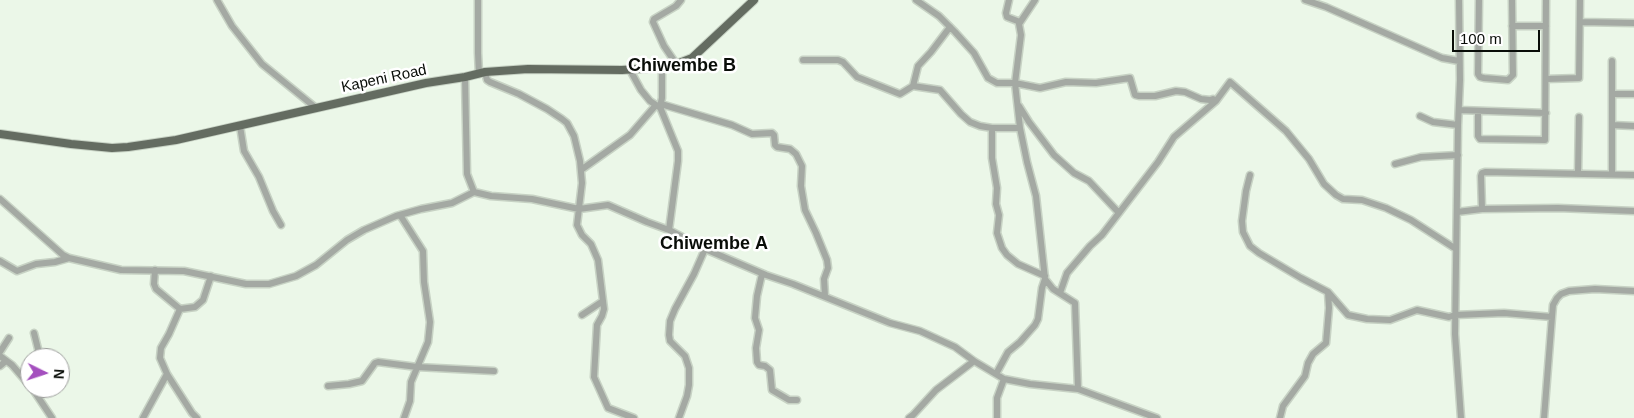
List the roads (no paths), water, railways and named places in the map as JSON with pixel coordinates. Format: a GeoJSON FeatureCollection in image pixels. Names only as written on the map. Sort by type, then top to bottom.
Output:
{"type":"FeatureCollection","features":[{"type":"Feature","properties":{"kind":"main road","name":"Kapeni Road"},"geometry":{"type":"LineString","coordinates":[[0,134],[71,144],[112,148],[128,147],[176,140],[426,83],[482,73],[528,69],[630,70],[662,68],[677,65],[692,58],[754,0]]}},
{"type":"Feature","properties":{"kind":"street"},"geometry":{"type":"LineString","coordinates":[[217,0],[235,30],[262,64],[316,108]]}},
{"type":"Feature","properties":{"kind":"street"},"geometry":{"type":"LineString","coordinates":[[478,0],[478,53],[482,73],[490,82],[519,94],[547,109],[567,123],[574,136],[580,161],[582,183],[577,225],[582,235],[591,244],[598,260],[604,312],[597,325],[594,377],[608,408],[634,418]]}},
{"type":"Feature","properties":{"kind":"street"},"geometry":{"type":"LineString","coordinates":[[677,65],[664,46],[653,22],[654,19],[676,6],[681,0]]}},
{"type":"Feature","properties":{"kind":"street"},"geometry":{"type":"LineString","coordinates":[[916,0],[939,16],[950,27],[974,53],[990,80],[997,83],[1015,83],[1040,88],[1066,82],[1096,83],[1130,78],[1135,95],[1155,96],[1172,92],[1185,92],[1201,99],[1213,99],[1216,101]]}},
{"type":"Feature","properties":{"kind":"street"},"geometry":{"type":"LineString","coordinates":[[1009,0],[1007,16],[1020,22]]}},
{"type":"Feature","properties":{"kind":"street"},"geometry":{"type":"LineString","coordinates":[[1035,0],[1020,22],[1020,51],[1015,83],[1016,98],[1020,128],[1036,196],[1045,277],[1048,285],[1073,302],[1075,306],[1078,389]]}},
{"type":"Feature","properties":{"kind":"street"},"geometry":{"type":"LineString","coordinates":[[1305,0],[1326,7],[1442,58],[1460,61]]}},
{"type":"Feature","properties":{"kind":"street"},"geometry":{"type":"LineString","coordinates":[[1459,0],[1460,80],[1455,334],[1461,418]]}},
{"type":"Feature","properties":{"kind":"street"},"geometry":{"type":"LineString","coordinates":[[1479,0],[1478,74],[1480,77],[1508,80],[1513,75],[1512,0]]}},
{"type":"Feature","properties":{"kind":"street"},"geometry":{"type":"LineString","coordinates":[[1478,111],[1478,136],[1480,139],[1545,140],[1546,0]]}},
{"type":"Feature","properties":{"kind":"street"},"geometry":{"type":"LineString","coordinates":[[1546,79],[1579,78],[1580,0]]}},
{"type":"Feature","properties":{"kind":"street"},"geometry":{"type":"LineString","coordinates":[[1581,22],[1634,23]]}},
{"type":"Feature","properties":{"kind":"street"},"geometry":{"type":"LineString","coordinates":[[1512,26],[1546,26]]}},
{"type":"Feature","properties":{"kind":"street"},"geometry":{"type":"LineString","coordinates":[[913,86],[918,66],[932,52],[950,27]]}},
{"type":"Feature","properties":{"kind":"street"},"geometry":{"type":"LineString","coordinates":[[803,60],[838,60],[843,62],[857,77],[896,94],[901,94],[913,86],[940,90],[970,122],[992,128],[1020,128]]}},
{"type":"Feature","properties":{"kind":"street"},"geometry":{"type":"LineString","coordinates":[[1612,61],[1612,174]]}},
{"type":"Feature","properties":{"kind":"street"},"geometry":{"type":"LineString","coordinates":[[662,68],[659,105],[678,151],[669,230]]}},
{"type":"Feature","properties":{"kind":"street"},"geometry":{"type":"LineString","coordinates":[[630,70],[640,90],[650,101],[732,125],[752,134],[772,134],[774,135],[777,147],[790,149],[796,154],[802,166],[800,186],[804,210],[827,260],[828,268],[824,279],[825,296]]}},
{"type":"Feature","properties":{"kind":"street"},"geometry":{"type":"LineString","coordinates":[[466,77],[466,174],[474,192]]}},
{"type":"Feature","properties":{"kind":"street"},"geometry":{"type":"LineString","coordinates":[[1060,293],[1067,272],[1102,235],[1158,162],[1174,137],[1216,101],[1229,83],[1232,83],[1286,131],[1303,151],[1324,184],[1336,195],[1343,199],[1362,200],[1386,208],[1411,220],[1456,249]]}},
{"type":"Feature","properties":{"kind":"street"},"geometry":{"type":"LineString","coordinates":[[1612,94],[1634,94]]}},
{"type":"Feature","properties":{"kind":"street"},"geometry":{"type":"LineString","coordinates":[[1016,98],[1017,103],[1029,122],[1054,155],[1074,173],[1088,181],[1119,213]]}},
{"type":"Feature","properties":{"kind":"street"},"geometry":{"type":"LineString","coordinates":[[581,170],[630,135],[659,105]]}},
{"type":"Feature","properties":{"kind":"street"},"geometry":{"type":"LineString","coordinates":[[1459,110],[1546,113]]}},
{"type":"Feature","properties":{"kind":"street"},"geometry":{"type":"LineString","coordinates":[[1420,116],[1433,122],[1458,125]]}},
{"type":"Feature","properties":{"kind":"street"},"geometry":{"type":"LineString","coordinates":[[1578,174],[1579,117]]}},
{"type":"Feature","properties":{"kind":"street"},"geometry":{"type":"LineString","coordinates":[[240,126],[244,151],[259,177],[281,225]]}},
{"type":"Feature","properties":{"kind":"street"},"geometry":{"type":"LineString","coordinates":[[1612,126],[1634,126]]}},
{"type":"Feature","properties":{"kind":"street"},"geometry":{"type":"LineString","coordinates":[[992,128],[992,158],[997,188],[996,204],[999,214],[997,230],[1002,248],[1018,264],[1045,277]]}},
{"type":"Feature","properties":{"kind":"street"},"geometry":{"type":"LineString","coordinates":[[1395,164],[1421,157],[1458,155]]}},
{"type":"Feature","properties":{"kind":"street"},"geometry":{"type":"LineString","coordinates":[[1482,209],[1481,176],[1485,172],[1634,176]]}},
{"type":"Feature","properties":{"kind":"street"},"geometry":{"type":"LineString","coordinates":[[1250,175],[1242,221],[1243,232],[1250,246],[1301,278],[1328,292],[1344,311],[1353,317],[1390,320],[1417,310],[1449,317],[1455,315],[1504,313],[1552,317]]}},
{"type":"Feature","properties":{"kind":"street"},"geometry":{"type":"LineString","coordinates":[[0,199],[69,258],[121,270],[184,271],[246,284],[269,284],[296,276],[316,265],[346,240],[364,230],[400,215],[452,203],[474,192],[491,196],[532,199],[579,208],[608,205],[669,230],[704,249],[762,274],[825,296],[890,323],[920,331],[955,347],[974,361],[1004,378],[1030,384],[1078,389],[1157,418]]}},
{"type":"Feature","properties":{"kind":"street"},"geometry":{"type":"LineString","coordinates":[[1457,212],[1482,209],[1568,208],[1634,211]]}},
{"type":"Feature","properties":{"kind":"street"},"geometry":{"type":"LineString","coordinates":[[400,215],[424,255],[424,282],[430,316],[430,332],[425,351],[411,382],[409,405],[404,418]]}},
{"type":"Feature","properties":{"kind":"street"},"geometry":{"type":"LineString","coordinates":[[679,418],[687,396],[689,368],[685,356],[669,338],[670,321],[694,274],[704,249]]}},
{"type":"Feature","properties":{"kind":"street"},"geometry":{"type":"LineString","coordinates":[[0,261],[17,270],[36,264],[69,258]]}},
{"type":"Feature","properties":{"kind":"street"},"geometry":{"type":"LineString","coordinates":[[155,270],[154,284],[156,289],[180,309],[195,307],[204,300],[211,276]]}},
{"type":"Feature","properties":{"kind":"street"},"geometry":{"type":"LineString","coordinates":[[762,274],[755,318],[759,330],[756,348],[757,362],[759,366],[765,366],[770,370],[772,390],[789,400],[797,400]]}},
{"type":"Feature","properties":{"kind":"street"},"geometry":{"type":"LineString","coordinates":[[996,374],[1008,352],[1035,325],[1038,319],[1045,277]]}},
{"type":"Feature","properties":{"kind":"street"},"geometry":{"type":"LineString","coordinates":[[1544,418],[1553,305],[1557,298],[1569,291],[1594,289],[1634,291]]}},
{"type":"Feature","properties":{"kind":"street"},"geometry":{"type":"LineString","coordinates":[[1280,418],[1283,406],[1306,376],[1308,363],[1313,354],[1326,343],[1329,308],[1328,292]]}},
{"type":"Feature","properties":{"kind":"street"},"geometry":{"type":"LineString","coordinates":[[582,315],[603,300]]}},
{"type":"Feature","properties":{"kind":"street"},"geometry":{"type":"LineString","coordinates":[[180,309],[160,352],[160,358],[167,374],[197,418]]}},
{"type":"Feature","properties":{"kind":"street"},"geometry":{"type":"LineString","coordinates":[[34,333],[38,348]]}},
{"type":"Feature","properties":{"kind":"street"},"geometry":{"type":"LineString","coordinates":[[9,338],[0,354],[20,376]]}},
{"type":"Feature","properties":{"kind":"street"},"geometry":{"type":"LineString","coordinates":[[0,366],[6,361]]}},
{"type":"Feature","properties":{"kind":"street"},"geometry":{"type":"LineString","coordinates":[[909,418],[936,390],[974,361]]}},
{"type":"Feature","properties":{"kind":"street"},"geometry":{"type":"LineString","coordinates":[[328,386],[362,381],[375,363],[378,362],[417,367],[494,371]]}},
{"type":"Feature","properties":{"kind":"street"},"geometry":{"type":"LineString","coordinates":[[143,418],[167,374]]}},
{"type":"Feature","properties":{"kind":"street"},"geometry":{"type":"LineString","coordinates":[[997,418],[997,398],[1004,378]]}},
{"type":"Feature","properties":{"kind":"street"},"geometry":{"type":"LineString","coordinates":[[39,398],[52,418]]}},
{"type":"Feature","properties":{"kind":"district","name":"Chiwembe B"},"geometry":{"type":"Point","coordinates":[682,66]}},
{"type":"Feature","properties":{"kind":"district","name":"Chiwembe A"},"geometry":{"type":"Point","coordinates":[714,244]}}]}
